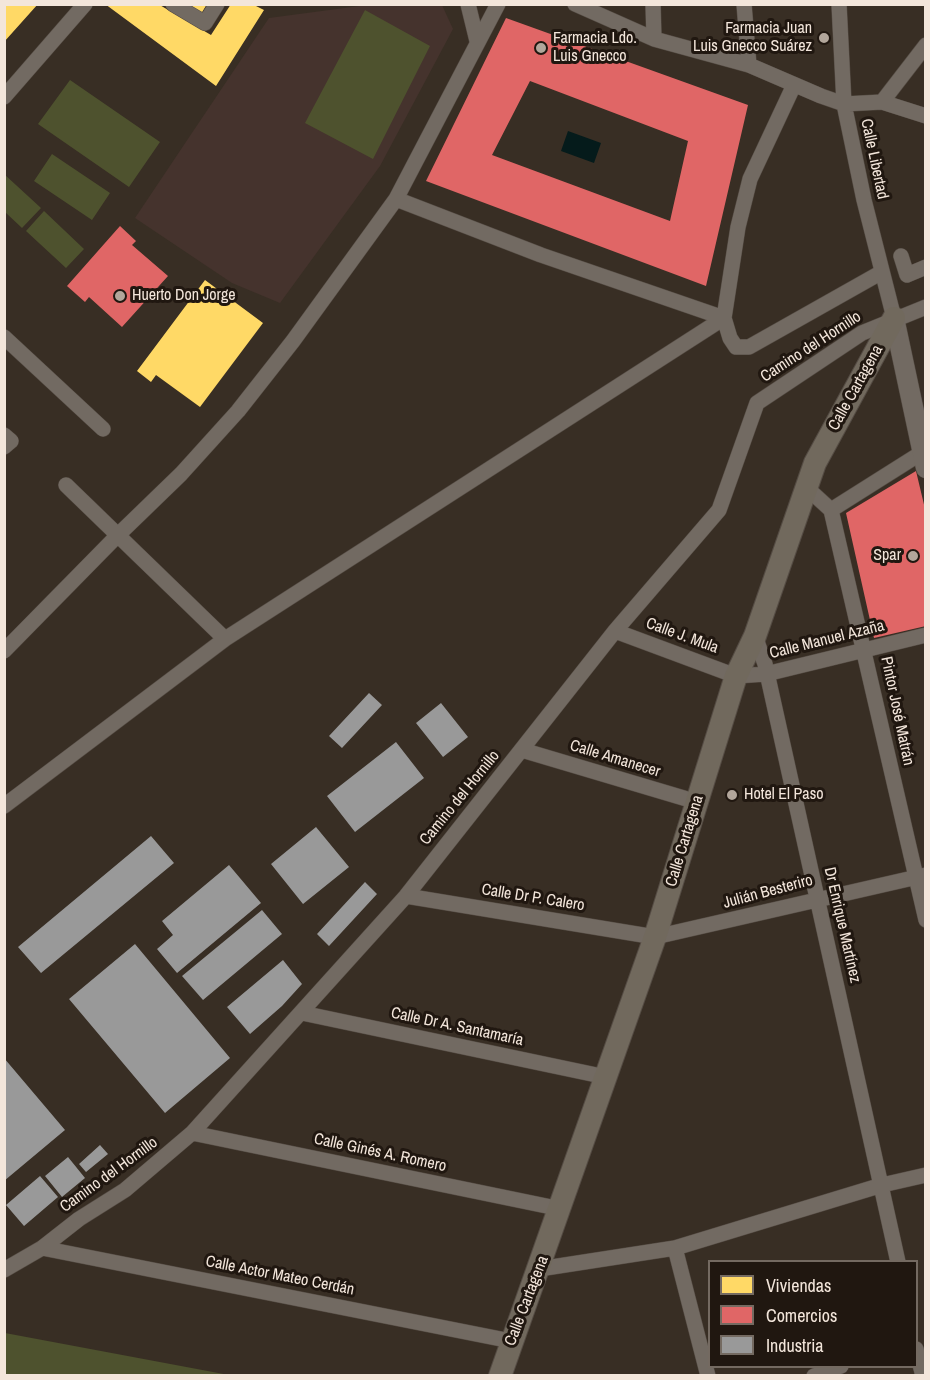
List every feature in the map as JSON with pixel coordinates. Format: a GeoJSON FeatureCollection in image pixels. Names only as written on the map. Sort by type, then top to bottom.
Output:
{"type":"FeatureCollection","features":[{"type":"Feature","properties":{"kind":"main road","name":"Calle Cartagena"},"geometry":{"type":"LineString","coordinates":[[500,1376],[561,1209],[655,937],[736,676],[755,636],[808,489],[815,463],[894,318]]}},
{"type":"Feature","properties":{"kind":"street"},"geometry":{"type":"LineString","coordinates":[[4,97],[85,4]]}},
{"type":"Feature","properties":{"kind":"street"},"geometry":{"type":"LineString","coordinates":[[173,4],[205,23],[217,4]]}},
{"type":"Feature","properties":{"kind":"street"},"geometry":{"type":"LineString","coordinates":[[468,4],[486,11],[498,5]]}},
{"type":"Feature","properties":{"kind":"street"},"geometry":{"type":"LineString","coordinates":[[468,4],[477,41]]}},
{"type":"Feature","properties":{"kind":"street"},"geometry":{"type":"LineString","coordinates":[[575,4],[654,39],[749,65],[844,104],[882,102],[921,115]]}},
{"type":"Feature","properties":{"kind":"street"},"geometry":{"type":"LineString","coordinates":[[653,4],[654,39]]}},
{"type":"Feature","properties":{"kind":"street"},"geometry":{"type":"LineString","coordinates":[[744,4],[749,65]]}},
{"type":"Feature","properties":{"kind":"street","name":"Calle Libertad"},"geometry":{"type":"LineString","coordinates":[[839,4],[844,104],[894,318]]}},
{"type":"Feature","properties":{"kind":"street"},"geometry":{"type":"LineString","coordinates":[[4,651],[181,474],[238,411],[294,341],[396,199],[477,41],[498,5]]}},
{"type":"Feature","properties":{"kind":"street"},"geometry":{"type":"LineString","coordinates":[[882,102],[912,60],[926,45]]}},
{"type":"Feature","properties":{"kind":"street"},"geometry":{"type":"LineString","coordinates":[[794,85],[750,179],[738,226],[724,318],[730,338],[736,347],[749,347],[882,272]]}},
{"type":"Feature","properties":{"kind":"street"},"geometry":{"type":"LineString","coordinates":[[396,199],[541,255],[724,318]]}},
{"type":"Feature","properties":{"kind":"street"},"geometry":{"type":"LineString","coordinates":[[901,256],[907,275],[926,267]]}},
{"type":"Feature","properties":{"kind":"street","name":"Camino del Hornillo"},"geometry":{"type":"LineString","coordinates":[[4,1270],[42,1248],[79,1219],[125,1190],[192,1133],[406,896],[615,631],[719,510],[757,403],[862,333],[894,318],[926,307]]}},
{"type":"Feature","properties":{"kind":"street"},"geometry":{"type":"LineString","coordinates":[[4,806],[225,639],[724,318]]}},
{"type":"Feature","properties":{"kind":"street"},"geometry":{"type":"LineString","coordinates":[[808,489],[831,510],[924,457],[894,318]]}},
{"type":"Feature","properties":{"kind":"street"},"geometry":{"type":"LineString","coordinates":[[4,337],[103,429]]}},
{"type":"Feature","properties":{"kind":"street"},"geometry":{"type":"LineString","coordinates":[[4,435],[11,441],[4,447]]}},
{"type":"Feature","properties":{"kind":"street"},"geometry":{"type":"LineString","coordinates":[[66,485],[225,639]]}},
{"type":"Feature","properties":{"kind":"street","name":"Pintor José Matrán"},"geometry":{"type":"LineString","coordinates":[[831,510],[920,876],[926,920]]}},
{"type":"Feature","properties":{"kind":"street","name":"Calle J. Mula"},"geometry":{"type":"LineString","coordinates":[[615,631],[736,676]]}},
{"type":"Feature","properties":{"kind":"street","name":"Calle Manuel Azaña"},"geometry":{"type":"LineString","coordinates":[[736,676],[766,674],[926,635]]}},
{"type":"Feature","properties":{"kind":"street","name":"Dr Enrique Martínez"},"geometry":{"type":"LineString","coordinates":[[755,636],[766,674],[818,898],[898,1260]]}},
{"type":"Feature","properties":{"kind":"street","name":"Calle Amanecer"},"geometry":{"type":"LineString","coordinates":[[522,750],[697,802]]}},
{"type":"Feature","properties":{"kind":"street","name":"Julián Besteriro"},"geometry":{"type":"LineString","coordinates":[[655,937],[704,928],[818,898],[920,876]]}},
{"type":"Feature","properties":{"kind":"street","name":"Calle Dr P. Calero"},"geometry":{"type":"LineString","coordinates":[[406,896],[655,937]]}},
{"type":"Feature","properties":{"kind":"street","name":"Calle Dr A. Santamaría"},"geometry":{"type":"LineString","coordinates":[[302,1013],[606,1077]]}},
{"type":"Feature","properties":{"kind":"street","name":"Calle Ginés A. Romero"},"geometry":{"type":"LineString","coordinates":[[192,1133],[561,1209]]}},
{"type":"Feature","properties":{"kind":"street"},"geometry":{"type":"LineString","coordinates":[[539,1269],[675,1248],[882,1185],[926,1175]]}},
{"type":"Feature","properties":{"kind":"street","name":"Calle Actor Mateo Cerdán"},"geometry":{"type":"LineString","coordinates":[[42,1248],[511,1341]]}},
{"type":"Feature","properties":{"kind":"street"},"geometry":{"type":"LineString","coordinates":[[675,1248],[708,1376]]}},
{"type":"Feature","properties":{"kind":"street"},"geometry":{"type":"LineString","coordinates":[[918,1355],[923,1376]]}},
{"type":"Feature","properties":{"kind":"street"},"geometry":{"type":"LineString","coordinates":[[814,1376],[836,1368]]}},
{"type":"Feature","properties":{"kind":"shaded area"},"geometry":{"type":"Polygon","coordinates":[[[367,5],[442,5],[453,29],[380,166],[280,303],[232,283],[135,218],[269,18],[367,5]]]}},
{"type":"Feature","properties":{"kind":"green space"},"geometry":{"type":"Polygon","coordinates":[[[365,10],[430,46],[373,159],[305,123],[365,10]]]}},
{"type":"Feature","properties":{"kind":"green space"},"geometry":{"type":"Polygon","coordinates":[[[70,80],[160,142],[129,187],[38,124],[70,80]]]}},
{"type":"Feature","properties":{"kind":"green space"},"geometry":{"type":"Polygon","coordinates":[[[52,154],[110,193],[92,220],[34,181],[52,154]]]}},
{"type":"Feature","properties":{"kind":"green space"},"geometry":{"type":"Polygon","coordinates":[[[4,174],[41,208],[22,228],[5,212],[4,174]]]}},
{"type":"Feature","properties":{"kind":"green space"},"geometry":{"type":"Polygon","coordinates":[[[44,211],[84,249],[66,268],[26,231],[44,211]]]}},
{"type":"Feature","properties":{"kind":"green space"},"geometry":{"type":"Polygon","coordinates":[[[5,1333],[229,1375],[5,1375],[5,1333]]]}},
{"type":"Feature","properties":{"kind":"water"},"geometry":{"type":"Polygon","coordinates":[[[568,131],[601,143],[594,163],[561,151],[568,131]]]}},
{"type":"Feature","properties":{"kind":"building: Viviendas"},"geometry":{"type":"Polygon","coordinates":[[[4,4],[38,4],[4,42],[4,4]]]}},
{"type":"Feature","properties":{"kind":"building: Viviendas"},"geometry":{"type":"Polygon","coordinates":[[[105,4],[158,4],[211,35],[231,4],[252,4],[264,10],[216,86],[105,4]]]}},
{"type":"Feature","properties":{"kind":"building: Viviendas"},"geometry":{"type":"Polygon","coordinates":[[[185,4],[207,4],[201,14],[185,4]]]}},
{"type":"Feature","properties":{"kind":"building: Viviendas"},"geometry":{"type":"Polygon","coordinates":[[[205,280],[263,323],[200,407],[156,375],[151,382],[137,371],[205,280]]]}},
{"type":"Feature","properties":{"kind":"building: Comercios"},"geometry":{"type":"Polygon","coordinates":[[[506,18],[748,105],[706,286],[426,181],[506,18]],[[530,81],[492,155],[670,221],[688,141],[530,81]]]}},
{"type":"Feature","properties":{"kind":"building: Comercios"},"geometry":{"type":"Polygon","coordinates":[[[120,226],[136,241],[132,245],[168,276],[122,327],[89,297],[85,302],[67,286],[120,226]]]}},
{"type":"Feature","properties":{"kind":"building: Comercios"},"geometry":{"type":"Polygon","coordinates":[[[916,471],[926,513],[926,626],[874,638],[846,513],[916,471]]]}},
{"type":"Feature","properties":{"kind":"building: Industria"},"geometry":{"type":"Polygon","coordinates":[[[369,693],[382,705],[342,748],[329,736],[369,693]]]}},
{"type":"Feature","properties":{"kind":"building: Industria"},"geometry":{"type":"Polygon","coordinates":[[[441,703],[468,737],[443,757],[416,723],[441,703]]]}},
{"type":"Feature","properties":{"kind":"building: Industria"},"geometry":{"type":"Polygon","coordinates":[[[396,742],[424,778],[355,832],[327,796],[396,742]]]}},
{"type":"Feature","properties":{"kind":"building: Industria"},"geometry":{"type":"Polygon","coordinates":[[[316,827],[349,867],[303,904],[271,864],[316,827]]]}},
{"type":"Feature","properties":{"kind":"building: Industria"},"geometry":{"type":"Polygon","coordinates":[[[151,836],[174,863],[41,973],[18,947],[151,836]]]}},
{"type":"Feature","properties":{"kind":"building: Industria"},"geometry":{"type":"Polygon","coordinates":[[[229,865],[261,903],[177,973],[157,949],[173,935],[162,921],[229,865]]]}},
{"type":"Feature","properties":{"kind":"building: Industria"},"geometry":{"type":"Polygon","coordinates":[[[365,882],[377,894],[329,946],[317,934],[365,882]]]}},
{"type":"Feature","properties":{"kind":"building: Industria"},"geometry":{"type":"Polygon","coordinates":[[[262,910],[282,934],[203,1000],[182,976],[262,910]]]}},
{"type":"Feature","properties":{"kind":"building: Industria"},"geometry":{"type":"Polygon","coordinates":[[[135,944],[230,1058],[165,1113],[69,999],[135,944]]]}},
{"type":"Feature","properties":{"kind":"building: Industria"},"geometry":{"type":"Polygon","coordinates":[[[283,960],[302,984],[282,1006],[250,1034],[227,1007],[283,960]]]}},
{"type":"Feature","properties":{"kind":"building: Industria"},"geometry":{"type":"Polygon","coordinates":[[[4,1058],[65,1130],[4,1181],[4,1058]]]}},
{"type":"Feature","properties":{"kind":"building: Industria"},"geometry":{"type":"Polygon","coordinates":[[[100,1145],[108,1154],[86,1172],[79,1164],[100,1145]]]}},
{"type":"Feature","properties":{"kind":"building: Industria"},"geometry":{"type":"Polygon","coordinates":[[[68,1157],[85,1178],[62,1197],[45,1176],[68,1157]]]}},
{"type":"Feature","properties":{"kind":"building: Industria"},"geometry":{"type":"Polygon","coordinates":[[[40,1176],[58,1197],[24,1226],[6,1205],[40,1176]]]}},
{"type":"Feature","properties":{"kind":"place","name":"Farmacia Juan Luis Gnecco Suárez"},"geometry":{"type":"Point","coordinates":[824,38]}},
{"type":"Feature","properties":{"kind":"place","name":"Farmacia Ldo. Luis Gnecco"},"geometry":{"type":"Point","coordinates":[541,48]}},
{"type":"Feature","properties":{"kind":"place","name":"Huerto Don Jorge"},"geometry":{"type":"Point","coordinates":[120,296]}},
{"type":"Feature","properties":{"kind":"place","name":"Spar"},"geometry":{"type":"Point","coordinates":[913,556]}},
{"type":"Feature","properties":{"kind":"place","name":"Hotel El Paso"},"geometry":{"type":"Point","coordinates":[732,795]}}]}
